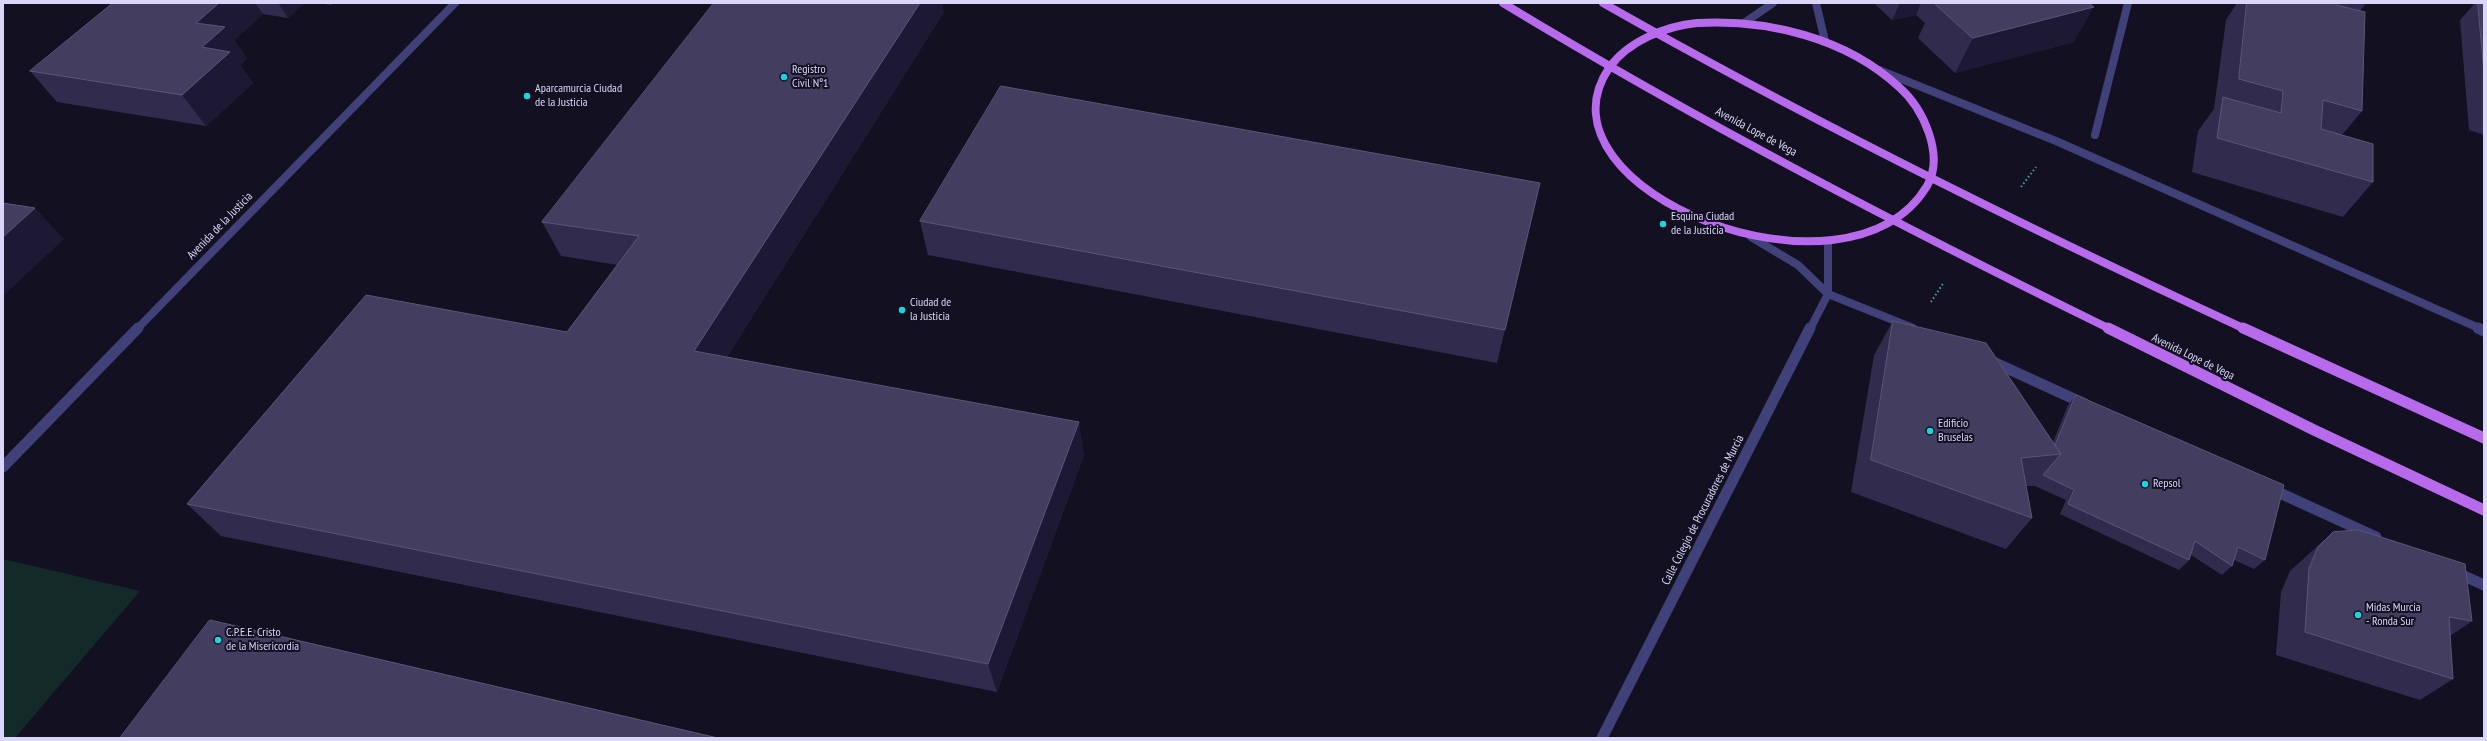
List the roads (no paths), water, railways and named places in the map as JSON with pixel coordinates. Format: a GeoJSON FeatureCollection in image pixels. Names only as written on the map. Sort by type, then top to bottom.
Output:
{"type":"FeatureCollection","features":[{"type":"Feature","properties":{"kind":"main road","name":"Avenida Lope de Vega"},"geometry":{"type":"LineString","coordinates":[[1503,3],[1608,67],[1893,221],[2073,313],[2484,510]]}},
{"type":"Feature","properties":{"kind":"main road"},"geometry":{"type":"LineString","coordinates":[[1603,3],[1655,34],[1930,180],[2484,438]]}},
{"type":"Feature","properties":{"kind":"main road"},"geometry":{"type":"LineString","coordinates":[[1744,23],[1785,28],[1825,41],[1854,54],[1879,70],[1906,95],[1926,122],[1934,151],[1930,180],[1916,202],[1893,221],[1864,234],[1828,241],[1790,241],[1751,237],[1697,220],[1651,194],[1617,163],[1598,129],[1596,96],[1608,67],[1628,48],[1655,34],[1691,24],[1744,23]]}},
{"type":"Feature","properties":{"kind":"street","name":"Avenida de la Justicia"},"geometry":{"type":"LineString","coordinates":[[3,467],[455,3]]}},
{"type":"Feature","properties":{"kind":"street"},"geometry":{"type":"LineString","coordinates":[[1744,23],[1773,3]]}},
{"type":"Feature","properties":{"kind":"street"},"geometry":{"type":"LineString","coordinates":[[1816,3],[1825,41]]}},
{"type":"Feature","properties":{"kind":"street"},"geometry":{"type":"LineString","coordinates":[[2095,135],[2128,3]]}},
{"type":"Feature","properties":{"kind":"street"},"geometry":{"type":"LineString","coordinates":[[1879,70],[2056,141],[2484,331]]}},
{"type":"Feature","properties":{"kind":"street"},"geometry":{"type":"LineString","coordinates":[[1751,237],[1798,265],[1828,294],[1922,331]]}},
{"type":"Feature","properties":{"kind":"street","name":"Calle Colegio de Procuradores de Murcia"},"geometry":{"type":"LineString","coordinates":[[1602,738],[1828,294],[1828,241]]}},
{"type":"Feature","properties":{"kind":"street"},"geometry":{"type":"LineString","coordinates":[[1979,356],[2094,408]]}},
{"type":"Feature","properties":{"kind":"street"},"geometry":{"type":"LineString","coordinates":[[2259,484],[2389,543]]}},
{"type":"Feature","properties":{"kind":"street"},"geometry":{"type":"LineString","coordinates":[[2448,569],[2484,585]]}},
{"type":"Feature","properties":{"kind":"place","name":"Registro Civil Nº1"},"geometry":{"type":"Point","coordinates":[784,77]}},
{"type":"Feature","properties":{"kind":"place","name":"Aparcamurcia Ciudad de la Justicia"},"geometry":{"type":"Point","coordinates":[527,96]}},
{"type":"Feature","properties":{"kind":"place","name":"Esquina Ciudad de la Justicia"},"geometry":{"type":"Point","coordinates":[1663,224]}},
{"type":"Feature","properties":{"kind":"place","name":"Ciudad de la Justicia"},"geometry":{"type":"Point","coordinates":[902,310]}},
{"type":"Feature","properties":{"kind":"place","name":"Edificio Bruselas"},"geometry":{"type":"Point","coordinates":[1930,431]}},
{"type":"Feature","properties":{"kind":"place","name":"Repsol"},"geometry":{"type":"Point","coordinates":[2145,484]}},
{"type":"Feature","properties":{"kind":"place","name":"Midas Murcia - Ronda Sur"},"geometry":{"type":"Point","coordinates":[2358,615]}},
{"type":"Feature","properties":{"kind":"place","name":"C.P.E.E. Cristo de la Misericordia"},"geometry":{"type":"Point","coordinates":[218,640]}}]}
